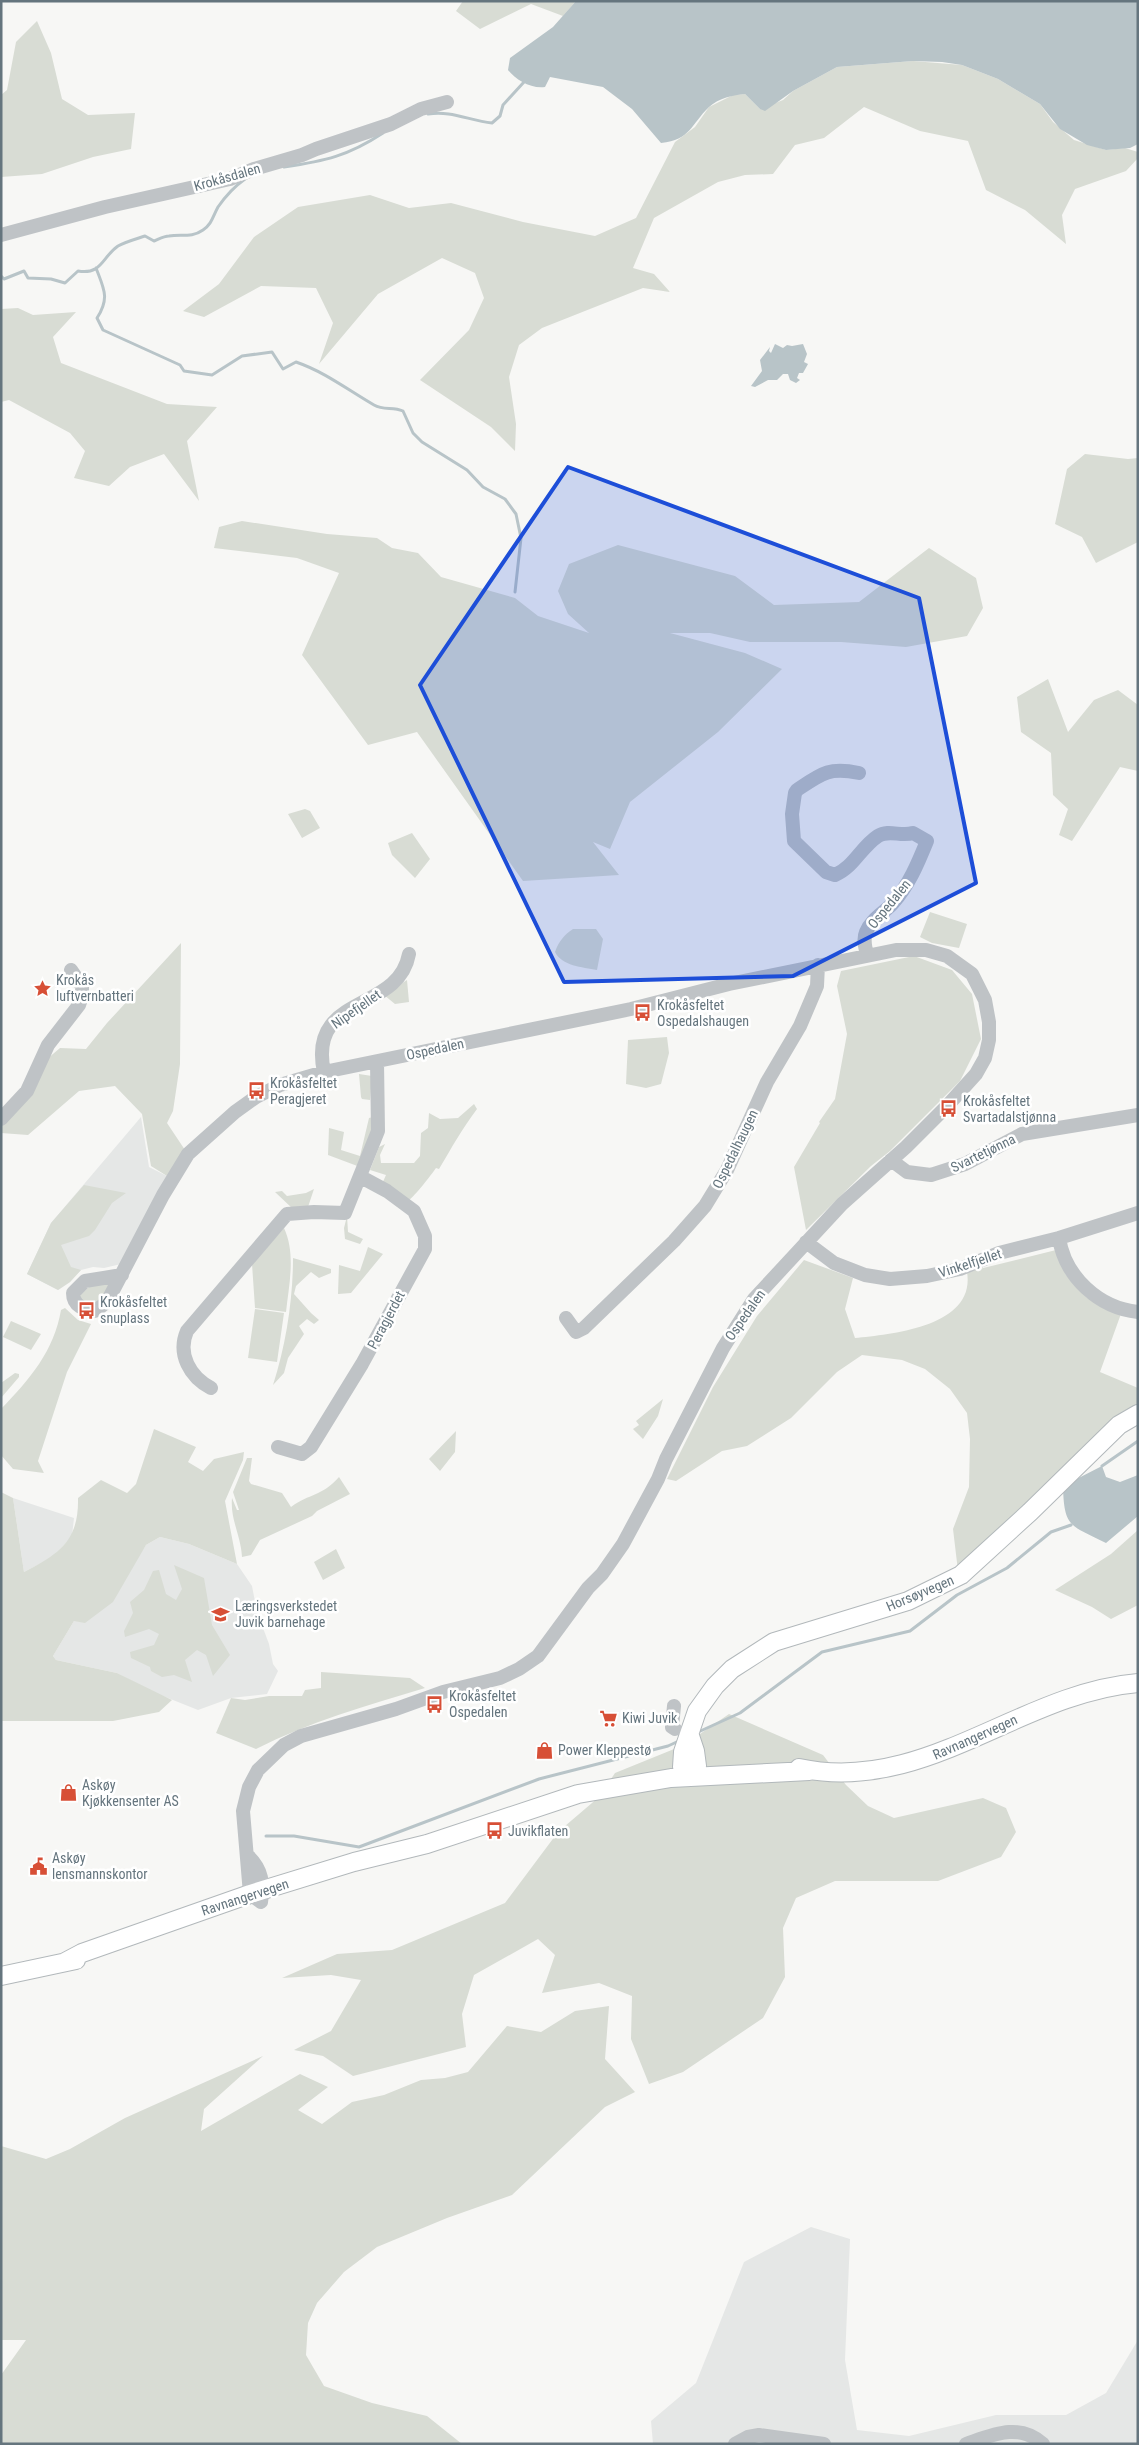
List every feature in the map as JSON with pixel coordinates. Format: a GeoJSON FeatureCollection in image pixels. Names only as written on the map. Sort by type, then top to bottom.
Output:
{"type":"FeatureCollection","features":[{"type":"Feature","properties":{"kind":"main road","name":"Horsøyvegen"},"geometry":{"type":"LineString","coordinates":[[690,1770],[682,1733],[715,1686],[738,1664],[774,1642],[908,1601],[961,1575],[1030,1512],[1119,1425],[1138,1414]]}},
{"type":"Feature","properties":{"kind":"main road","name":"Ravnangervegen"},"geometry":{"type":"LineString","coordinates":[[1,1976],[107,1953],[258,1896],[410,1852],[428,1844],[578,1794],[690,1770],[864,1770],[917,1761],[960,1746],[1057,1701],[1096,1689],[1138,1683]]}},
{"type":"Feature","properties":{"kind":"street","name":"Krokåsdalen"},"geometry":{"type":"LineString","coordinates":[[1,235],[105,207],[230,179],[254,168],[302,156],[316,148],[391,124],[421,109],[447,102]]}},
{"type":"Feature","properties":{"kind":"street","name":"Ospedalen"},"geometry":{"type":"LineString","coordinates":[[859,773],[833,769],[825,772],[798,790],[795,793],[792,821],[794,841],[826,872],[835,875],[847,869],[879,835],[912,833],[927,841],[909,880],[893,904],[867,930],[865,945],[867,955]]}},
{"type":"Feature","properties":{"kind":"street","name":"Ospedalen"},"geometry":{"type":"LineString","coordinates":[[122,1275],[170,1182],[198,1144],[223,1121],[256,1097],[280,1086],[324,1072],[562,1021],[631,1009],[729,984],[867,955],[910,948],[947,956],[967,969],[976,979],[988,1010],[990,1040],[976,1074],[948,1105],[891,1160],[868,1179],[806,1242],[766,1286],[741,1318],[723,1348],[666,1459],[658,1479],[622,1544],[602,1574],[588,1588],[538,1656],[519,1669],[500,1678],[443,1692],[396,1709],[301,1736],[284,1745],[258,1770],[245,1797],[243,1820],[248,1856],[247,1871],[258,1896]]}},
{"type":"Feature","properties":{"kind":"street","name":"Nipefjellet"},"geometry":{"type":"LineString","coordinates":[[324,1072],[321,1044],[327,1028],[344,1013],[400,976],[405,968],[409,954]]}},
{"type":"Feature","properties":{"kind":"street","name":"Ospedalhaugen"},"geometry":{"type":"LineString","coordinates":[[566,1318],[576,1332],[584,1328],[680,1236],[706,1206],[727,1170],[767,1082],[800,1026],[817,986],[818,966]]}},
{"type":"Feature","properties":{"kind":"street"},"geometry":{"type":"LineString","coordinates":[[1,1119],[27,1091],[48,1045],[79,1005],[82,996],[82,986],[71,970]]}},
{"type":"Feature","properties":{"kind":"street"},"geometry":{"type":"LineString","coordinates":[[211,1388],[200,1382],[188,1368],[183,1343],[190,1326],[287,1214],[314,1212],[345,1213],[378,1131],[380,1110],[376,1062]]}},
{"type":"Feature","properties":{"kind":"street","name":"Svartetjønna"},"geometry":{"type":"LineString","coordinates":[[891,1160],[907,1172],[932,1175],[965,1164],[1022,1134],[1138,1115]]}},
{"type":"Feature","properties":{"kind":"street","name":"Peragjerdet"},"geometry":{"type":"LineString","coordinates":[[278,1447],[302,1454],[311,1447],[362,1364],[425,1249],[425,1236],[414,1211],[386,1191],[361,1177]]}},
{"type":"Feature","properties":{"kind":"street","name":"Vinkelfjellet"},"geometry":{"type":"LineString","coordinates":[[806,1242],[830,1261],[851,1270],[881,1278],[899,1279],[927,1276],[960,1268],[999,1253],[1059,1238],[1138,1213]]}},
{"type":"Feature","properties":{"kind":"street"},"geometry":{"type":"LineString","coordinates":[[1059,1238],[1060,1247],[1070,1269],[1091,1293],[1123,1310],[1138,1312]]}},
{"type":"Feature","properties":{"kind":"street"},"geometry":{"type":"LineString","coordinates":[[674,1706],[672,1727],[682,1733]]}},
{"type":"Feature","properties":{"kind":"street"},"geometry":{"type":"LineString","coordinates":[[966,2444],[1011,2431],[1027,2433],[1043,2444]]}},
{"type":"Feature","properties":{"kind":"street"},"geometry":{"type":"LineString","coordinates":[[735,2444],[759,2436],[824,2444]]}},
{"type":"Feature","properties":{"kind":"highlighted area"},"geometry":{"type":"Polygon","coordinates":[[[568,467],[919,598],[976,883],[793,976],[564,982],[420,685],[568,467]]]}},
{"type":"Feature","properties":{"kind":"shaded area"},"geometry":{"type":"Polygon","coordinates":[[[463,1],[576,1],[563,16],[531,4],[480,29],[456,11],[463,1]]]}},
{"type":"Feature","properties":{"kind":"shaded area"},"geometry":{"type":"Polygon","coordinates":[[[576,1],[1138,1],[1138,144],[1130,148],[1106,150],[1087,145],[1060,129],[1040,104],[998,79],[962,65],[913,61],[837,67],[793,91],[765,111],[760,109],[745,94],[726,98],[717,101],[709,107],[685,135],[661,143],[632,109],[603,87],[550,77],[545,87],[534,87],[515,77],[508,70],[510,58],[553,27],[576,1]]]}},
{"type":"Feature","properties":{"kind":"shaded area"},"geometry":{"type":"Polygon","coordinates":[[[37,21],[51,53],[62,99],[88,115],[135,113],[131,149],[93,157],[42,174],[1,177],[1,95],[7,90],[16,42],[37,21]]]}},
{"type":"Feature","properties":{"kind":"shaded area"},"geometry":{"type":"Polygon","coordinates":[[[913,61],[962,65],[998,79],[1040,104],[1053,122],[1074,140],[1106,150],[1125,148],[1138,152],[1138,158],[1126,171],[1075,189],[1062,215],[1066,244],[1025,210],[986,190],[968,141],[920,131],[864,107],[824,138],[795,145],[773,174],[745,175],[718,182],[654,218],[633,268],[654,274],[670,292],[643,288],[542,328],[519,345],[509,377],[516,424],[515,451],[491,427],[420,380],[469,330],[484,298],[475,273],[442,258],[378,294],[319,364],[333,323],[316,288],[261,286],[204,317],[183,311],[219,284],[254,237],[298,207],[370,195],[409,208],[451,203],[523,222],[595,236],[636,218],[675,142],[695,127],[709,107],[733,95],[745,94],[760,109],[783,100],[793,91],[837,67],[913,61]]]}},
{"type":"Feature","properties":{"kind":"shaded area"},"geometry":{"type":"Polygon","coordinates":[[[18,308],[33,315],[76,312],[53,337],[61,363],[167,404],[217,407],[187,441],[199,501],[164,454],[130,467],[109,486],[74,478],[85,451],[70,433],[9,400],[1,402],[1,309],[18,308]]]}},
{"type":"Feature","properties":{"kind":"shaded area"},"geometry":{"type":"Polygon","coordinates":[[[775,344],[783,348],[787,345],[803,344],[807,354],[804,362],[808,364],[803,373],[799,373],[797,378],[800,380],[796,383],[790,380],[788,374],[783,374],[777,380],[768,380],[755,387],[751,386],[762,371],[760,360],[770,347],[769,351],[771,353],[775,344]]]}},
{"type":"Feature","properties":{"kind":"shaded area"},"geometry":{"type":"Polygon","coordinates":[[[1085,454],[1128,459],[1138,458],[1138,542],[1096,563],[1082,537],[1055,524],[1067,469],[1085,454]]]}},
{"type":"Feature","properties":{"kind":"shaded area"},"geometry":{"type":"Polygon","coordinates":[[[242,521],[327,534],[377,538],[392,548],[418,553],[441,577],[515,598],[538,616],[589,633],[568,614],[558,591],[569,564],[618,545],[735,576],[774,605],[859,602],[929,548],[976,578],[983,608],[967,636],[906,647],[841,642],[750,642],[710,633],[670,633],[745,653],[782,669],[718,732],[630,802],[610,849],[593,842],[619,875],[523,881],[417,732],[368,745],[302,655],[339,573],[297,558],[214,548],[219,527],[242,521]]]}},
{"type":"Feature","properties":{"kind":"shaded area"},"geometry":{"type":"Polygon","coordinates":[[[1048,679],[1068,732],[1094,700],[1118,690],[1138,705],[1138,771],[1120,767],[1072,841],[1059,835],[1068,809],[1053,795],[1051,753],[1021,732],[1017,697],[1048,679]]]}},
{"type":"Feature","properties":{"kind":"shaded area"},"geometry":{"type":"Polygon","coordinates":[[[305,809],[310,811],[320,828],[302,838],[288,814],[305,809]]]}},
{"type":"Feature","properties":{"kind":"shaded area"},"geometry":{"type":"Polygon","coordinates":[[[412,833],[430,859],[415,878],[392,855],[388,843],[412,833]]]}},
{"type":"Feature","properties":{"kind":"shaded area"},"geometry":{"type":"Polygon","coordinates":[[[930,912],[967,924],[959,948],[932,943],[920,937],[930,912]]]}},
{"type":"Feature","properties":{"kind":"shaded area"},"geometry":{"type":"Polygon","coordinates":[[[573,929],[596,929],[603,939],[597,970],[567,963],[558,957],[555,952],[562,939],[573,929]]]}},
{"type":"Feature","properties":{"kind":"shaded area"},"geometry":{"type":"Polygon","coordinates":[[[181,943],[180,1064],[173,1111],[167,1123],[185,1150],[167,1176],[151,1166],[142,1114],[115,1086],[79,1091],[28,1135],[1,1133],[1,1122],[40,1065],[60,1048],[86,1049],[107,1023],[181,943]]]}},
{"type":"Feature","properties":{"kind":"shaded area"},"geometry":{"type":"Polygon","coordinates":[[[914,956],[952,970],[972,994],[981,1039],[960,1081],[890,1151],[871,1166],[806,1230],[794,1167],[819,1122],[835,1099],[847,1034],[837,986],[841,971],[914,956]]]}},
{"type":"Feature","properties":{"kind":"shaded area"},"geometry":{"type":"Polygon","coordinates":[[[407,980],[409,1002],[395,1004],[384,995],[407,980]]]}},
{"type":"Feature","properties":{"kind":"shaded area"},"geometry":{"type":"Polygon","coordinates":[[[667,1037],[669,1053],[661,1084],[646,1088],[626,1084],[628,1040],[667,1037]]]}},
{"type":"Feature","properties":{"kind":"shaded area"},"geometry":{"type":"Polygon","coordinates":[[[359,1074],[372,1076],[370,1100],[362,1099],[361,1097],[359,1074]]]}},
{"type":"Feature","properties":{"kind":"shaded area"},"geometry":{"type":"Polygon","coordinates":[[[474,1104],[477,1109],[439,1169],[436,1168],[409,1200],[382,1184],[386,1175],[370,1170],[379,1147],[385,1144],[380,1155],[381,1163],[414,1163],[420,1156],[421,1133],[428,1128],[429,1113],[440,1119],[458,1118],[474,1104]]]}},
{"type":"Feature","properties":{"kind":"shaded area"},"geometry":{"type":"Polygon","coordinates":[[[141,1117],[149,1167],[167,1176],[121,1264],[81,1270],[70,1282],[58,1290],[27,1274],[51,1223],[141,1117]]]}},
{"type":"Feature","properties":{"kind":"shaded area"},"geometry":{"type":"Polygon","coordinates":[[[373,1117],[375,1119],[360,1167],[328,1155],[329,1128],[344,1132],[341,1150],[360,1156],[369,1118],[373,1117]]]}},
{"type":"Feature","properties":{"kind":"shaded area"},"geometry":{"type":"Polygon","coordinates":[[[84,1185],[126,1193],[112,1203],[89,1236],[61,1245],[71,1267],[81,1270],[70,1282],[58,1290],[27,1274],[51,1223],[84,1185]]]}},
{"type":"Feature","properties":{"kind":"shaded area"},"geometry":{"type":"Polygon","coordinates":[[[314,1189],[308,1207],[293,1209],[275,1192],[282,1191],[287,1196],[306,1193],[314,1189]]]}},
{"type":"Feature","properties":{"kind":"shaded area"},"geometry":{"type":"Polygon","coordinates":[[[347,1216],[348,1232],[363,1239],[360,1244],[345,1239],[344,1228],[347,1216]]]}},
{"type":"Feature","properties":{"kind":"shaded area"},"geometry":{"type":"Polygon","coordinates":[[[284,1228],[288,1238],[291,1259],[286,1312],[255,1308],[252,1264],[284,1228]]]}},
{"type":"Feature","properties":{"kind":"shaded area"},"geometry":{"type":"Polygon","coordinates":[[[368,1247],[383,1254],[351,1293],[338,1294],[339,1265],[360,1271],[368,1247]]]}},
{"type":"Feature","properties":{"kind":"shaded area"},"geometry":{"type":"Polygon","coordinates":[[[1056,1250],[1066,1275],[1087,1298],[1122,1311],[1100,1372],[1138,1388],[1138,1409],[958,1571],[953,1529],[969,1487],[970,1439],[967,1413],[950,1389],[925,1369],[902,1360],[862,1355],[837,1372],[791,1418],[747,1446],[722,1451],[676,1481],[667,1479],[713,1387],[757,1316],[804,1260],[853,1278],[845,1309],[855,1338],[890,1334],[929,1324],[946,1316],[959,1305],[966,1290],[967,1272],[1056,1250]]]}},
{"type":"Feature","properties":{"kind":"shaded area"},"geometry":{"type":"Polygon","coordinates":[[[293,1258],[331,1269],[331,1273],[319,1278],[311,1272],[296,1286],[294,1294],[319,1320],[314,1324],[307,1319],[299,1326],[304,1334],[288,1358],[284,1373],[273,1385],[282,1354],[288,1322],[293,1258]]]}},
{"type":"Feature","properties":{"kind":"shaded area"},"geometry":{"type":"Polygon","coordinates":[[[112,1282],[101,1302],[88,1307],[79,1296],[89,1287],[112,1282]]]}},
{"type":"Feature","properties":{"kind":"shaded area"},"geometry":{"type":"Polygon","coordinates":[[[65,1308],[78,1320],[91,1324],[67,1372],[38,1461],[44,1473],[13,1469],[1,1455],[1,1409],[22,1387],[39,1364],[53,1339],[61,1310],[65,1308]]]}},
{"type":"Feature","properties":{"kind":"shaded area"},"geometry":{"type":"Polygon","coordinates":[[[255,1309],[284,1313],[277,1362],[248,1358],[255,1309]]]}},
{"type":"Feature","properties":{"kind":"shaded area"},"geometry":{"type":"Polygon","coordinates":[[[11,1321],[41,1334],[31,1350],[3,1337],[11,1321]]]}},
{"type":"Feature","properties":{"kind":"shaded area"},"geometry":{"type":"Polygon","coordinates":[[[15,1373],[19,1374],[19,1377],[1,1398],[1,1383],[15,1373]]]}},
{"type":"Feature","properties":{"kind":"shaded area"},"geometry":{"type":"Polygon","coordinates":[[[663,1399],[658,1416],[643,1439],[633,1429],[639,1425],[636,1421],[663,1399]]]}},
{"type":"Feature","properties":{"kind":"shaded area"},"geometry":{"type":"Polygon","coordinates":[[[154,1429],[196,1447],[188,1462],[203,1471],[214,1459],[244,1452],[243,1460],[225,1501],[237,1564],[189,1544],[160,1537],[146,1545],[113,1602],[85,1623],[74,1621],[53,1656],[56,1660],[117,1673],[172,1700],[159,1712],[113,1721],[1,1721],[1,1492],[13,1498],[24,1572],[57,1552],[71,1536],[75,1525],[78,1498],[101,1480],[127,1493],[136,1484],[154,1429]]]}},
{"type":"Feature","properties":{"kind":"shaded area"},"geometry":{"type":"Polygon","coordinates":[[[456,1431],[455,1452],[440,1471],[429,1459],[456,1431]]]}},
{"type":"Feature","properties":{"kind":"shaded area"},"geometry":{"type":"Polygon","coordinates":[[[247,1458],[252,1458],[249,1481],[251,1484],[282,1493],[291,1507],[321,1492],[339,1477],[350,1494],[317,1511],[312,1516],[260,1540],[251,1555],[242,1557],[233,1513],[232,1498],[237,1510],[239,1510],[233,1492],[247,1458]]]}},
{"type":"Feature","properties":{"kind":"shaded area"},"geometry":{"type":"Polygon","coordinates":[[[1102,1466],[1106,1477],[1120,1482],[1138,1475],[1138,1516],[1106,1543],[1085,1533],[1072,1524],[1065,1511],[1063,1486],[1102,1466]]]}},
{"type":"Feature","properties":{"kind":"shaded area"},"geometry":{"type":"Polygon","coordinates":[[[13,1498],[74,1518],[72,1536],[53,1557],[24,1572],[13,1498]]]}},
{"type":"Feature","properties":{"kind":"shaded area"},"geometry":{"type":"Polygon","coordinates":[[[1138,1530],[1138,1605],[1111,1619],[1092,1607],[1055,1590],[1111,1554],[1138,1530]]]}},
{"type":"Feature","properties":{"kind":"shaded area"},"geometry":{"type":"Polygon","coordinates":[[[160,1537],[189,1544],[237,1564],[252,1586],[257,1612],[269,1644],[273,1664],[278,1671],[267,1694],[231,1698],[198,1710],[153,1692],[117,1673],[56,1660],[53,1656],[74,1621],[128,1572],[146,1545],[160,1537]]]}},
{"type":"Feature","properties":{"kind":"shaded area"},"geometry":{"type":"Polygon","coordinates":[[[336,1549],[345,1568],[323,1580],[314,1562],[336,1549]]]}},
{"type":"Feature","properties":{"kind":"shaded area"},"geometry":{"type":"Polygon","coordinates":[[[174,1565],[204,1578],[212,1625],[230,1655],[213,1676],[206,1655],[197,1650],[185,1660],[192,1682],[174,1675],[162,1677],[151,1671],[150,1667],[131,1658],[130,1652],[154,1645],[159,1634],[149,1629],[125,1637],[124,1631],[133,1613],[130,1602],[144,1590],[153,1571],[159,1570],[166,1594],[176,1600],[182,1589],[174,1565]]]}},
{"type":"Feature","properties":{"kind":"shaded area"},"geometry":{"type":"Polygon","coordinates":[[[321,1672],[410,1678],[425,1688],[318,1722],[256,1749],[216,1733],[231,1698],[245,1700],[269,1696],[302,1696],[305,1690],[321,1688],[321,1672]]]}},
{"type":"Feature","properties":{"kind":"shaded area"},"geometry":{"type":"Polygon","coordinates":[[[729,1714],[823,1755],[846,1785],[868,1806],[894,1818],[983,1798],[1006,1808],[1016,1832],[1001,1857],[938,1881],[835,1881],[796,1898],[783,1928],[785,1977],[763,2018],[683,2072],[649,2084],[631,2039],[632,1996],[599,1983],[542,1993],[555,1955],[538,1939],[474,1975],[462,2014],[466,2047],[353,2076],[323,2056],[294,2050],[331,2031],[361,1980],[331,1975],[282,1978],[337,1954],[392,1950],[505,1903],[558,1832],[599,1797],[615,1773],[684,1745],[729,1714]]]}},
{"type":"Feature","properties":{"kind":"shaded area"},"geometry":{"type":"Polygon","coordinates":[[[609,2006],[605,2059],[635,2092],[605,2107],[512,2195],[447,2218],[377,2247],[344,2272],[317,2303],[308,2323],[306,2355],[324,2386],[372,2403],[427,2416],[462,2444],[1,2444],[1,2375],[26,2340],[1,2340],[1,2146],[46,2159],[70,2149],[125,2118],[263,2056],[204,2109],[201,2131],[300,2074],[328,2087],[298,2110],[322,2124],[352,2102],[384,2095],[421,2080],[445,2078],[468,2072],[507,2026],[541,2032],[575,2011],[609,2006]]]}},
{"type":"Feature","properties":{"kind":"shaded area"},"geometry":{"type":"Polygon","coordinates":[[[811,2227],[850,2239],[845,2360],[857,2430],[909,2436],[996,2415],[1066,2415],[1106,2393],[1138,2340],[1138,2444],[653,2444],[651,2421],[696,2383],[744,2262],[811,2227]]]}},
{"type":"Feature","properties":{"kind":"waterway"},"geometry":{"type":"LineString","coordinates":[[428,114],[445,113],[492,123],[500,116],[503,105],[524,82]]}},
{"type":"Feature","properties":{"kind":"waterway"},"geometry":{"type":"LineString","coordinates":[[284,167],[336,156],[359,147],[383,133]]}},
{"type":"Feature","properties":{"kind":"waterway"},"geometry":{"type":"LineString","coordinates":[[1,276],[4,279],[24,271],[28,278],[51,279],[65,283],[78,271],[86,272],[97,268],[113,250],[127,242],[145,236],[154,241],[167,236],[191,235],[199,232],[212,220],[218,207],[227,196],[245,179]]}},
{"type":"Feature","properties":{"kind":"waterway"},"geometry":{"type":"LineString","coordinates":[[96,268],[105,299],[97,318],[103,330],[180,365],[184,371],[212,375],[242,356],[272,352],[283,369],[296,362],[327,376],[378,407],[403,411],[413,433],[422,442],[467,470],[483,487],[505,499],[516,514],[521,538],[515,592]]}},
{"type":"Feature","properties":{"kind":"waterway"},"geometry":{"type":"LineString","coordinates":[[1102,1466],[1138,1441]]}},
{"type":"Feature","properties":{"kind":"waterway"},"geometry":{"type":"LineString","coordinates":[[696,1733],[740,1713],[822,1652],[910,1631],[957,1595],[1007,1568],[1051,1532],[1071,1525]]}},
{"type":"Feature","properties":{"kind":"waterway"},"geometry":{"type":"LineString","coordinates":[[266,1836],[294,1836],[359,1847],[539,1779],[668,1746],[681,1740]]}},
{"type":"Feature","properties":{"kind":"place","name":"Krokås luftvernbatteri"},"geometry":{"type":"Point","coordinates":[42,988]}},
{"type":"Feature","properties":{"kind":"place","name":"Krokåsfeltet Ospedalshaugen"},"geometry":{"type":"Point","coordinates":[643,1013]}},
{"type":"Feature","properties":{"kind":"place","name":"Krokåsfeltet Peragjeret"},"geometry":{"type":"Point","coordinates":[256,1091]}},
{"type":"Feature","properties":{"kind":"place","name":"Krokåsfeltet Svartadalstjønna"},"geometry":{"type":"Point","coordinates":[949,1109]}},
{"type":"Feature","properties":{"kind":"place","name":"Krokåsfeltet snuplass"},"geometry":{"type":"Point","coordinates":[86,1310]}},
{"type":"Feature","properties":{"kind":"place","name":"Læringsverkstedet Juvik barnehage"},"geometry":{"type":"Point","coordinates":[221,1614]}},
{"type":"Feature","properties":{"kind":"place","name":"Krokåsfeltet Ospedalen"},"geometry":{"type":"Point","coordinates":[435,1704]}},
{"type":"Feature","properties":{"kind":"place","name":"Kiwi Juvik"},"geometry":{"type":"Point","coordinates":[608,1718]}},
{"type":"Feature","properties":{"kind":"place","name":"Power Kleppestø"},"geometry":{"type":"Point","coordinates":[544,1750]}},
{"type":"Feature","properties":{"kind":"place","name":"Askøy Kjøkkensenter AS"},"geometry":{"type":"Point","coordinates":[68,1793]}},
{"type":"Feature","properties":{"kind":"place","name":"Juvikflaten"},"geometry":{"type":"Point","coordinates":[494,1831]}},
{"type":"Feature","properties":{"kind":"place","name":"Askøy lensmannskontor"},"geometry":{"type":"Point","coordinates":[38,1866]}}]}
